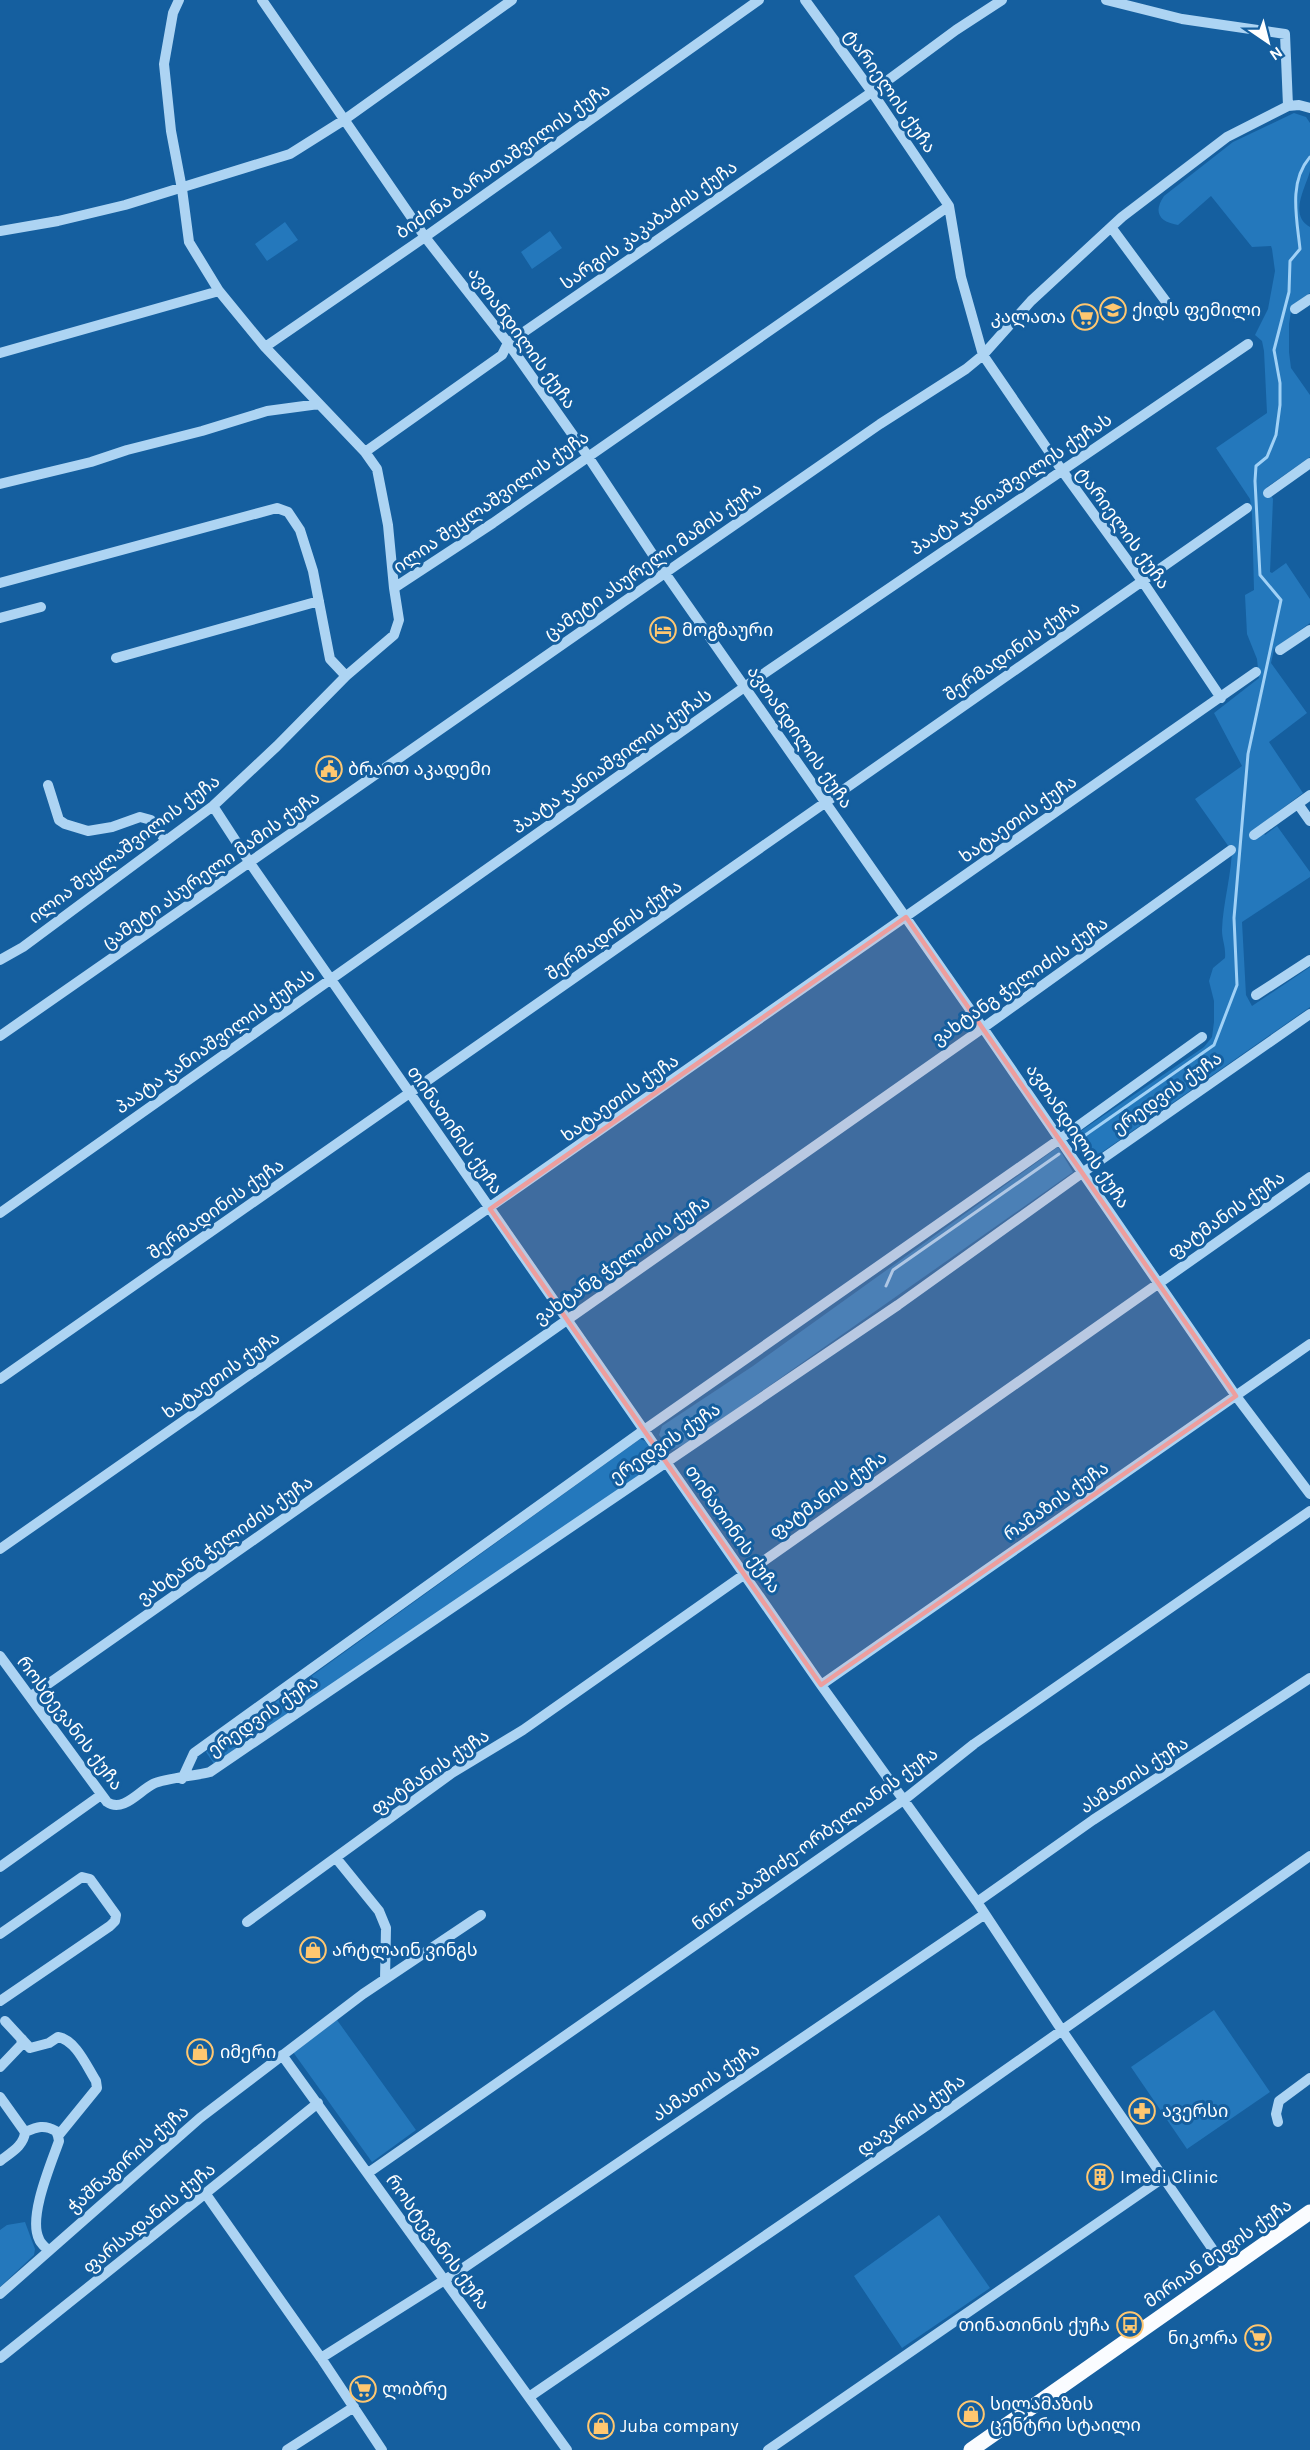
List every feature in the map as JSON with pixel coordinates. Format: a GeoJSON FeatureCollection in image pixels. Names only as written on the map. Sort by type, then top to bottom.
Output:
{"type":"FeatureCollection","features":[{"type":"Feature","properties":{"kind":"main road","name":"მირიან მეფის ქუჩა"},"geometry":{"type":"LineString","coordinates":[[971,2450],[1310,2212]]}},
{"type":"Feature","properties":{"kind":"street"},"geometry":{"type":"LineString","coordinates":[[179,0],[173,13],[164,64],[171,131],[189,242],[219,291],[265,347],[365,452],[377,469],[388,525],[394,588]]}},
{"type":"Feature","properties":{"kind":"street","name":"ავთანდილის ქუჩა"},"geometry":{"type":"LineString","coordinates":[[262,0],[425,237],[508,343],[587,455],[665,573],[906,917],[1236,1396],[1310,1494]]}},
{"type":"Feature","properties":{"kind":"street"},"geometry":{"type":"LineString","coordinates":[[0,231],[58,221],[182,189],[290,154],[344,120],[512,0]]}},
{"type":"Feature","properties":{"kind":"street","name":"ბიძინა ბარათაშვილის ქუჩა"},"geometry":{"type":"LineString","coordinates":[[265,347],[425,237],[759,0]]}},
{"type":"Feature","properties":{"kind":"street","name":"ტარიელის ქუჩა"},"geometry":{"type":"LineString","coordinates":[[805,0],[872,92],[949,206],[961,277],[983,355],[1061,469],[1143,582],[1221,698]]}},
{"type":"Feature","properties":{"kind":"street","name":"სარგის კაკაბაძის ქუჩა"},"geometry":{"type":"LineString","coordinates":[[365,452],[502,355],[508,343],[1002,0]]}},
{"type":"Feature","properties":{"kind":"street"},"geometry":{"type":"LineString","coordinates":[[1106,0],[1182,19],[1285,34],[1288,106]]}},
{"type":"Feature","properties":{"kind":"street","name":"ცამეტი ასურელი მამის ქუჩა"},"geometry":{"type":"LineString","coordinates":[[0,1036],[880,424],[945,383],[983,355],[1031,301],[1112,226],[1227,137],[1263,116],[1288,106],[1299,105],[1310,108]]}},
{"type":"Feature","properties":{"kind":"street","name":"ილია შეყლაშვილის ქუჩა"},"geometry":{"type":"LineString","coordinates":[[0,960],[23,947],[213,806],[277,746],[346,676],[394,635],[399,620],[394,588],[493,523],[587,455],[949,206]]}},
{"type":"Feature","properties":{"kind":"street"},"geometry":{"type":"LineString","coordinates":[[1112,226],[1170,307]]}},
{"type":"Feature","properties":{"kind":"street"},"geometry":{"type":"LineString","coordinates":[[0,353],[219,291]]}},
{"type":"Feature","properties":{"kind":"street"},"geometry":{"type":"LineString","coordinates":[[1295,309],[1310,299]]}},
{"type":"Feature","properties":{"kind":"street","name":"პაატა ჯანიაშვილის ქუჩას"},"geometry":{"type":"LineString","coordinates":[[0,1213],[744,687],[1061,469],[1248,344]]}},
{"type":"Feature","properties":{"kind":"street"},"geometry":{"type":"LineString","coordinates":[[0,484],[91,462],[267,411],[319,404]]}},
{"type":"Feature","properties":{"kind":"street"},"geometry":{"type":"LineString","coordinates":[[1268,493],[1310,463]]}},
{"type":"Feature","properties":{"kind":"street"},"geometry":{"type":"LineString","coordinates":[[0,583],[277,508],[288,512],[300,530],[319,601],[330,659],[346,676]]}},
{"type":"Feature","properties":{"kind":"street","name":"შერმადინის ქუჩა"},"geometry":{"type":"LineString","coordinates":[[0,1379],[1247,508]]}},
{"type":"Feature","properties":{"kind":"street"},"geometry":{"type":"LineString","coordinates":[[116,658],[319,601]]}},
{"type":"Feature","properties":{"kind":"street"},"geometry":{"type":"LineString","coordinates":[[0,618],[41,607]]}},
{"type":"Feature","properties":{"kind":"street"},"geometry":{"type":"LineString","coordinates":[[1281,650],[1310,630]]}},
{"type":"Feature","properties":{"kind":"street","name":"ხატაეთის ქუჩა"},"geometry":{"type":"LineString","coordinates":[[0,1549],[1256,672]]}},
{"type":"Feature","properties":{"kind":"street"},"geometry":{"type":"LineString","coordinates":[[48,785],[59,820],[65,824],[88,831],[140,817],[151,820],[165,840]]}},
{"type":"Feature","properties":{"kind":"street"},"geometry":{"type":"LineString","coordinates":[[1254,835],[1310,795]]}},
{"type":"Feature","properties":{"kind":"street"},"geometry":{"type":"LineString","coordinates":[[1298,804],[1310,821]]}},
{"type":"Feature","properties":{"kind":"street","name":"თინათინის ქუჩა"},"geometry":{"type":"LineString","coordinates":[[213,806],[250,864],[821,1685],[977,1902],[1061,2029],[1227,2270]]}},
{"type":"Feature","properties":{"kind":"street","name":"ვახტანგ ჭელიძის ქუჩა"},"geometry":{"type":"LineString","coordinates":[[31,1696],[983,1028],[1231,850]]}},
{"type":"Feature","properties":{"kind":"street"},"geometry":{"type":"LineString","coordinates":[[1256,995],[1310,960]]}},
{"type":"Feature","properties":{"kind":"street","name":"ერედვის ქუჩა"},"geometry":{"type":"LineString","coordinates":[[182,1779],[210,1772],[898,1305],[1310,1014]]}},
{"type":"Feature","properties":{"kind":"street","name":"ერედვის ქუჩა"},"geometry":{"type":"LineString","coordinates":[[182,1779],[194,1753],[644,1430],[1202,1037]]}},
{"type":"Feature","properties":{"kind":"street","name":"ფატმანის ქუჩა"},"geometry":{"type":"LineString","coordinates":[[247,1922],[452,1773],[524,1730],[1310,1177]]}},
{"type":"Feature","properties":{"kind":"street","name":"რამაზის ქუჩა"},"geometry":{"type":"LineString","coordinates":[[821,1685],[1310,1344]]}},
{"type":"Feature","properties":{"kind":"street","name":"ნინო აბაშიძე-ორბელიანის ქუჩა"},"geometry":{"type":"LineString","coordinates":[[368,2173],[905,1799],[974,1744],[1310,1511]]}},
{"type":"Feature","properties":{"kind":"street","name":"როსტევანის ქუჩა"},"geometry":{"type":"LineString","coordinates":[[0,1656],[101,1795],[112,1806],[120,1805],[154,1783],[182,1779]]}},
{"type":"Feature","properties":{"kind":"street","name":"ასმათის ქუჩა"},"geometry":{"type":"LineString","coordinates":[[977,1902],[1093,1820],[1310,1678]]}},
{"type":"Feature","properties":{"kind":"street"},"geometry":{"type":"LineString","coordinates":[[0,1867],[101,1795]]}},
{"type":"Feature","properties":{"kind":"street","name":"დავარის ქუჩა"},"geometry":{"type":"LineString","coordinates":[[529,2397],[923,2128],[1310,1856]]}},
{"type":"Feature","properties":{"kind":"street"},"geometry":{"type":"LineString","coordinates":[[336,1858],[383,1919],[386,1928],[385,1979]]}},
{"type":"Feature","properties":{"kind":"street"},"geometry":{"type":"LineString","coordinates":[[0,1934],[77,1879],[87,1877],[116,1915],[115,1921],[1,2000],[2,2023],[30,2048],[50,2043],[58,2037],[64,2038],[71,2043],[96,2081],[97,2088],[58,2136]]}},
{"type":"Feature","properties":{"kind":"street","name":"ასმათის ქუჩა"},"geometry":{"type":"LineString","coordinates":[[321,2358],[446,2280],[985,1914]]}},
{"type":"Feature","properties":{"kind":"street","name":"ჭაშნაგირის ქუჩა"},"geometry":{"type":"LineString","coordinates":[[0,2294],[200,2118],[385,1979],[481,1915]]}},
{"type":"Feature","properties":{"kind":"street"},"geometry":{"type":"LineString","coordinates":[[0,2067],[21,2045],[22,2039]]}},
{"type":"Feature","properties":{"kind":"street","name":"როსტევანის ქუჩა"},"geometry":{"type":"LineString","coordinates":[[282,2055],[567,2450]]}},
{"type":"Feature","properties":{"kind":"street"},"geometry":{"type":"LineString","coordinates":[[1278,2122],[1276,2114],[1279,2101],[1310,2078]]}},
{"type":"Feature","properties":{"kind":"street"},"geometry":{"type":"LineString","coordinates":[[0,2097],[25,2132],[24,2139],[18,2147],[0,2161]]}},
{"type":"Feature","properties":{"kind":"street","name":"ფარსადანის ქუჩა"},"geometry":{"type":"LineString","coordinates":[[0,2358],[36,2332],[318,2103]]}},
{"type":"Feature","properties":{"kind":"street"},"geometry":{"type":"LineString","coordinates":[[25,2132],[39,2126],[48,2126],[56,2131],[59,2141],[40,2197],[36,2220],[38,2239],[48,2250]]}},
{"type":"Feature","properties":{"kind":"street"},"geometry":{"type":"LineString","coordinates":[[768,2450],[1163,2178]]}},
{"type":"Feature","properties":{"kind":"street"},"geometry":{"type":"LineString","coordinates":[[205,2193],[321,2358],[382,2450]]}},
{"type":"Feature","properties":{"kind":"street"},"geometry":{"type":"LineString","coordinates":[[287,2450],[354,2408]]}},
{"type":"Feature","properties":{"kind":"highlighted area"},"geometry":{"type":"Polygon","coordinates":[[[906,917],[1236,1396],[821,1685],[490,1209],[906,917]]]}},
{"type":"Feature","properties":{"kind":"shaded area"},"geometry":{"type":"Polygon","coordinates":[[[1294,113],[1306,117],[1310,123],[1310,171],[1299,208],[1304,222],[1310,227],[1310,293],[1292,305],[1289,352],[1291,368],[1310,395],[1310,457],[1267,487],[1273,499],[1270,572],[1272,573],[1286,563],[1310,599],[1310,623],[1274,649],[1271,663],[1307,713],[1269,742],[1303,793],[1259,826],[1265,835],[1277,826],[1310,872],[1310,877],[1242,922],[1246,995],[1252,1006],[1310,967],[1310,1007],[1088,1162],[1072,1137],[1204,1047],[1212,1037],[1214,1001],[1209,981],[1213,968],[1225,958],[1222,930],[1232,846],[1229,847],[1195,799],[1242,766],[1214,713],[1259,678],[1257,659],[1247,634],[1245,595],[1254,590],[1250,499],[1216,448],[1267,413],[1264,351],[1262,341],[1255,335],[1268,309],[1275,271],[1272,249],[1271,246],[1252,247],[1211,196],[1178,225],[1162,219],[1159,207],[1164,196],[1233,142],[1294,113]]]}},
{"type":"Feature","properties":{"kind":"shaded area"},"geometry":{"type":"Polygon","coordinates":[[[285,222],[298,240],[267,261],[255,244],[285,222]]]}},
{"type":"Feature","properties":{"kind":"shaded area"},"geometry":{"type":"Polygon","coordinates":[[[550,231],[562,248],[532,269],[521,252],[550,231]]]}},
{"type":"Feature","properties":{"kind":"shaded area"},"geometry":{"type":"Polygon","coordinates":[[[1058,1147],[1073,1172],[691,1441],[672,1450],[659,1435],[662,1426],[753,1366],[1058,1147]]]}},
{"type":"Feature","properties":{"kind":"shaded area"},"geometry":{"type":"Polygon","coordinates":[[[640,1439],[645,1441],[658,1460],[657,1462],[214,1764],[206,1752],[640,1439]]]}},
{"type":"Feature","properties":{"kind":"shaded area"},"geometry":{"type":"Polygon","coordinates":[[[1214,2010],[1270,2092],[1187,2149],[1131,2067],[1214,2010]]]}},
{"type":"Feature","properties":{"kind":"shaded area"},"geometry":{"type":"Polygon","coordinates":[[[337,2020],[416,2130],[372,2162],[293,2052],[337,2020]]]}},
{"type":"Feature","properties":{"kind":"shaded area"},"geometry":{"type":"Polygon","coordinates":[[[939,2215],[990,2288],[902,2348],[854,2276],[939,2215]]]}},
{"type":"Feature","properties":{"kind":"shaded area"},"geometry":{"type":"Polygon","coordinates":[[[25,2222],[35,2249],[34,2255],[0,2287],[0,2230],[7,2225],[25,2222]]]}},
{"type":"Feature","properties":{"kind":"waterway"},"geometry":{"type":"LineString","coordinates":[[1074,1143],[1214,1045],[1237,985],[1234,918],[1248,754],[1281,600],[1260,575],[1256,466],[1267,457],[1276,435],[1280,383],[1274,350],[1289,292],[1290,261],[1300,249],[1296,189],[1303,167],[1310,157]]}},
{"type":"Feature","properties":{"kind":"waterway"},"geometry":{"type":"LineString","coordinates":[[886,1286],[893,1270],[1059,1154]]}},
{"type":"Feature","properties":{"kind":"place","name":"ქიდს ფემილი"},"geometry":{"type":"Point","coordinates":[1113,310]}},
{"type":"Feature","properties":{"kind":"place","name":"კალათა"},"geometry":{"type":"Point","coordinates":[1085,317]}},
{"type":"Feature","properties":{"kind":"place","name":"მოგზაური"},"geometry":{"type":"Point","coordinates":[663,630]}},
{"type":"Feature","properties":{"kind":"place","name":"ბრაით აკადემი"},"geometry":{"type":"Point","coordinates":[329,769]}},
{"type":"Feature","properties":{"kind":"place","name":"არტლაინ ვინგს"},"geometry":{"type":"Point","coordinates":[313,1950]}},
{"type":"Feature","properties":{"kind":"place","name":"იმერი"},"geometry":{"type":"Point","coordinates":[200,2052]}},
{"type":"Feature","properties":{"kind":"place","name":"ავერსი"},"geometry":{"type":"Point","coordinates":[1142,2111]}},
{"type":"Feature","properties":{"kind":"place","name":"Imedi Clinic"},"geometry":{"type":"Point","coordinates":[1100,2177]}},
{"type":"Feature","properties":{"kind":"place","name":"თინათინის ქუჩა"},"geometry":{"type":"Point","coordinates":[1130,2325]}},
{"type":"Feature","properties":{"kind":"place","name":"ნიკორა"},"geometry":{"type":"Point","coordinates":[1258,2338]}},
{"type":"Feature","properties":{"kind":"place","name":"ლიბრე"},"geometry":{"type":"Point","coordinates":[363,2389]}},
{"type":"Feature","properties":{"kind":"place","name":"სილამაზის ცენტრი სტაილი"},"geometry":{"type":"Point","coordinates":[971,2414]}},
{"type":"Feature","properties":{"kind":"place","name":"Juba company"},"geometry":{"type":"Point","coordinates":[601,2426]}}]}
